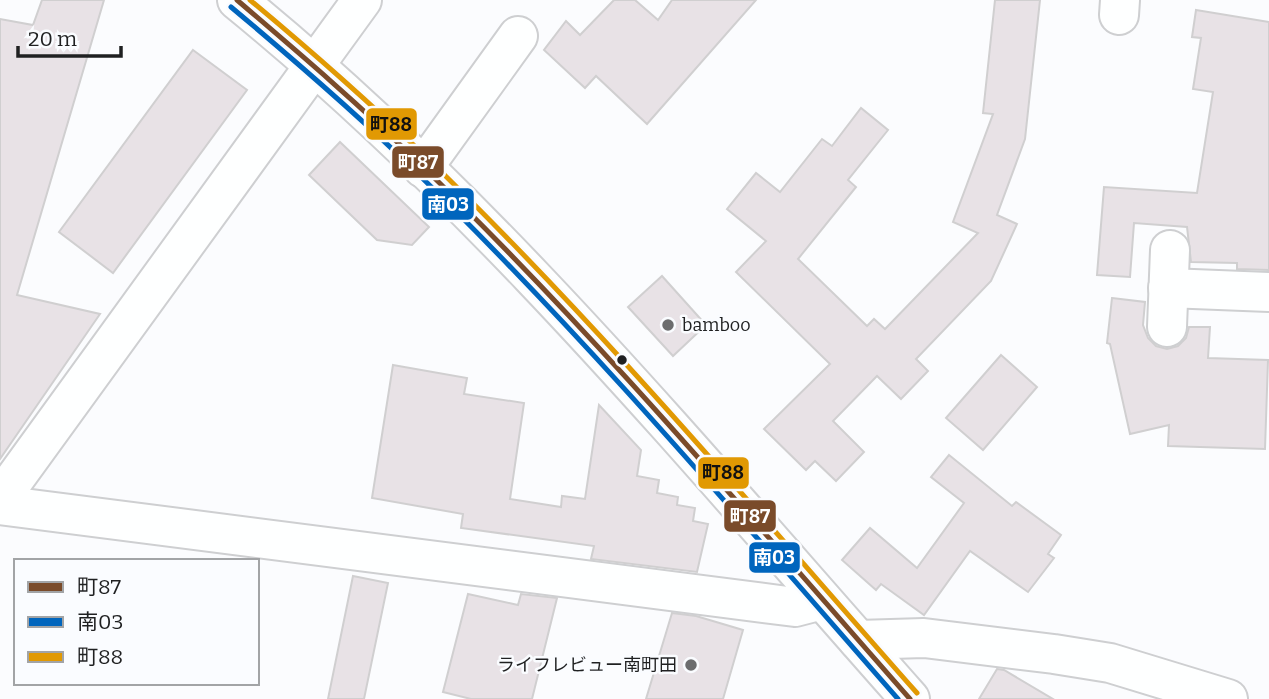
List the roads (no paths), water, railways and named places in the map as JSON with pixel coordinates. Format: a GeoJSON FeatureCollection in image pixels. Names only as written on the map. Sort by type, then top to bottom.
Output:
{"type":"FeatureCollection","features":[{"type":"Feature","properties":{"kind":"street"},"geometry":{"type":"LineString","coordinates":[[237,0],[315,64],[424,169],[574,324],[910,699]]}},
{"type":"Feature","properties":{"kind":"street"},"geometry":{"type":"LineString","coordinates":[[0,499],[362,0]]}},
{"type":"Feature","properties":{"kind":"street"},"geometry":{"type":"LineString","coordinates":[[424,169],[518,36]]}},
{"type":"Feature","properties":{"kind":"street"},"geometry":{"type":"LineString","coordinates":[[1167,327],[1170,250]]}},
{"type":"Feature","properties":{"kind":"street"},"geometry":{"type":"LineString","coordinates":[[1168,288],[1269,292]]}},
{"type":"Feature","properties":{"kind":"street"},"geometry":{"type":"LineString","coordinates":[[0,505],[795,607],[822,600]]}},
{"type":"Feature","properties":{"kind":"street"},"geometry":{"type":"LineString","coordinates":[[858,640],[924,638],[1054,654],[1110,663],[1228,699]]}},
{"type":"Feature","properties":{"kind":"place","name":"bamboo"},"geometry":{"type":"Point","coordinates":[668,325]}},
{"type":"Feature","properties":{"kind":"place","name":"ライフレビュー南町田"},"geometry":{"type":"Point","coordinates":[691,665]}}]}
